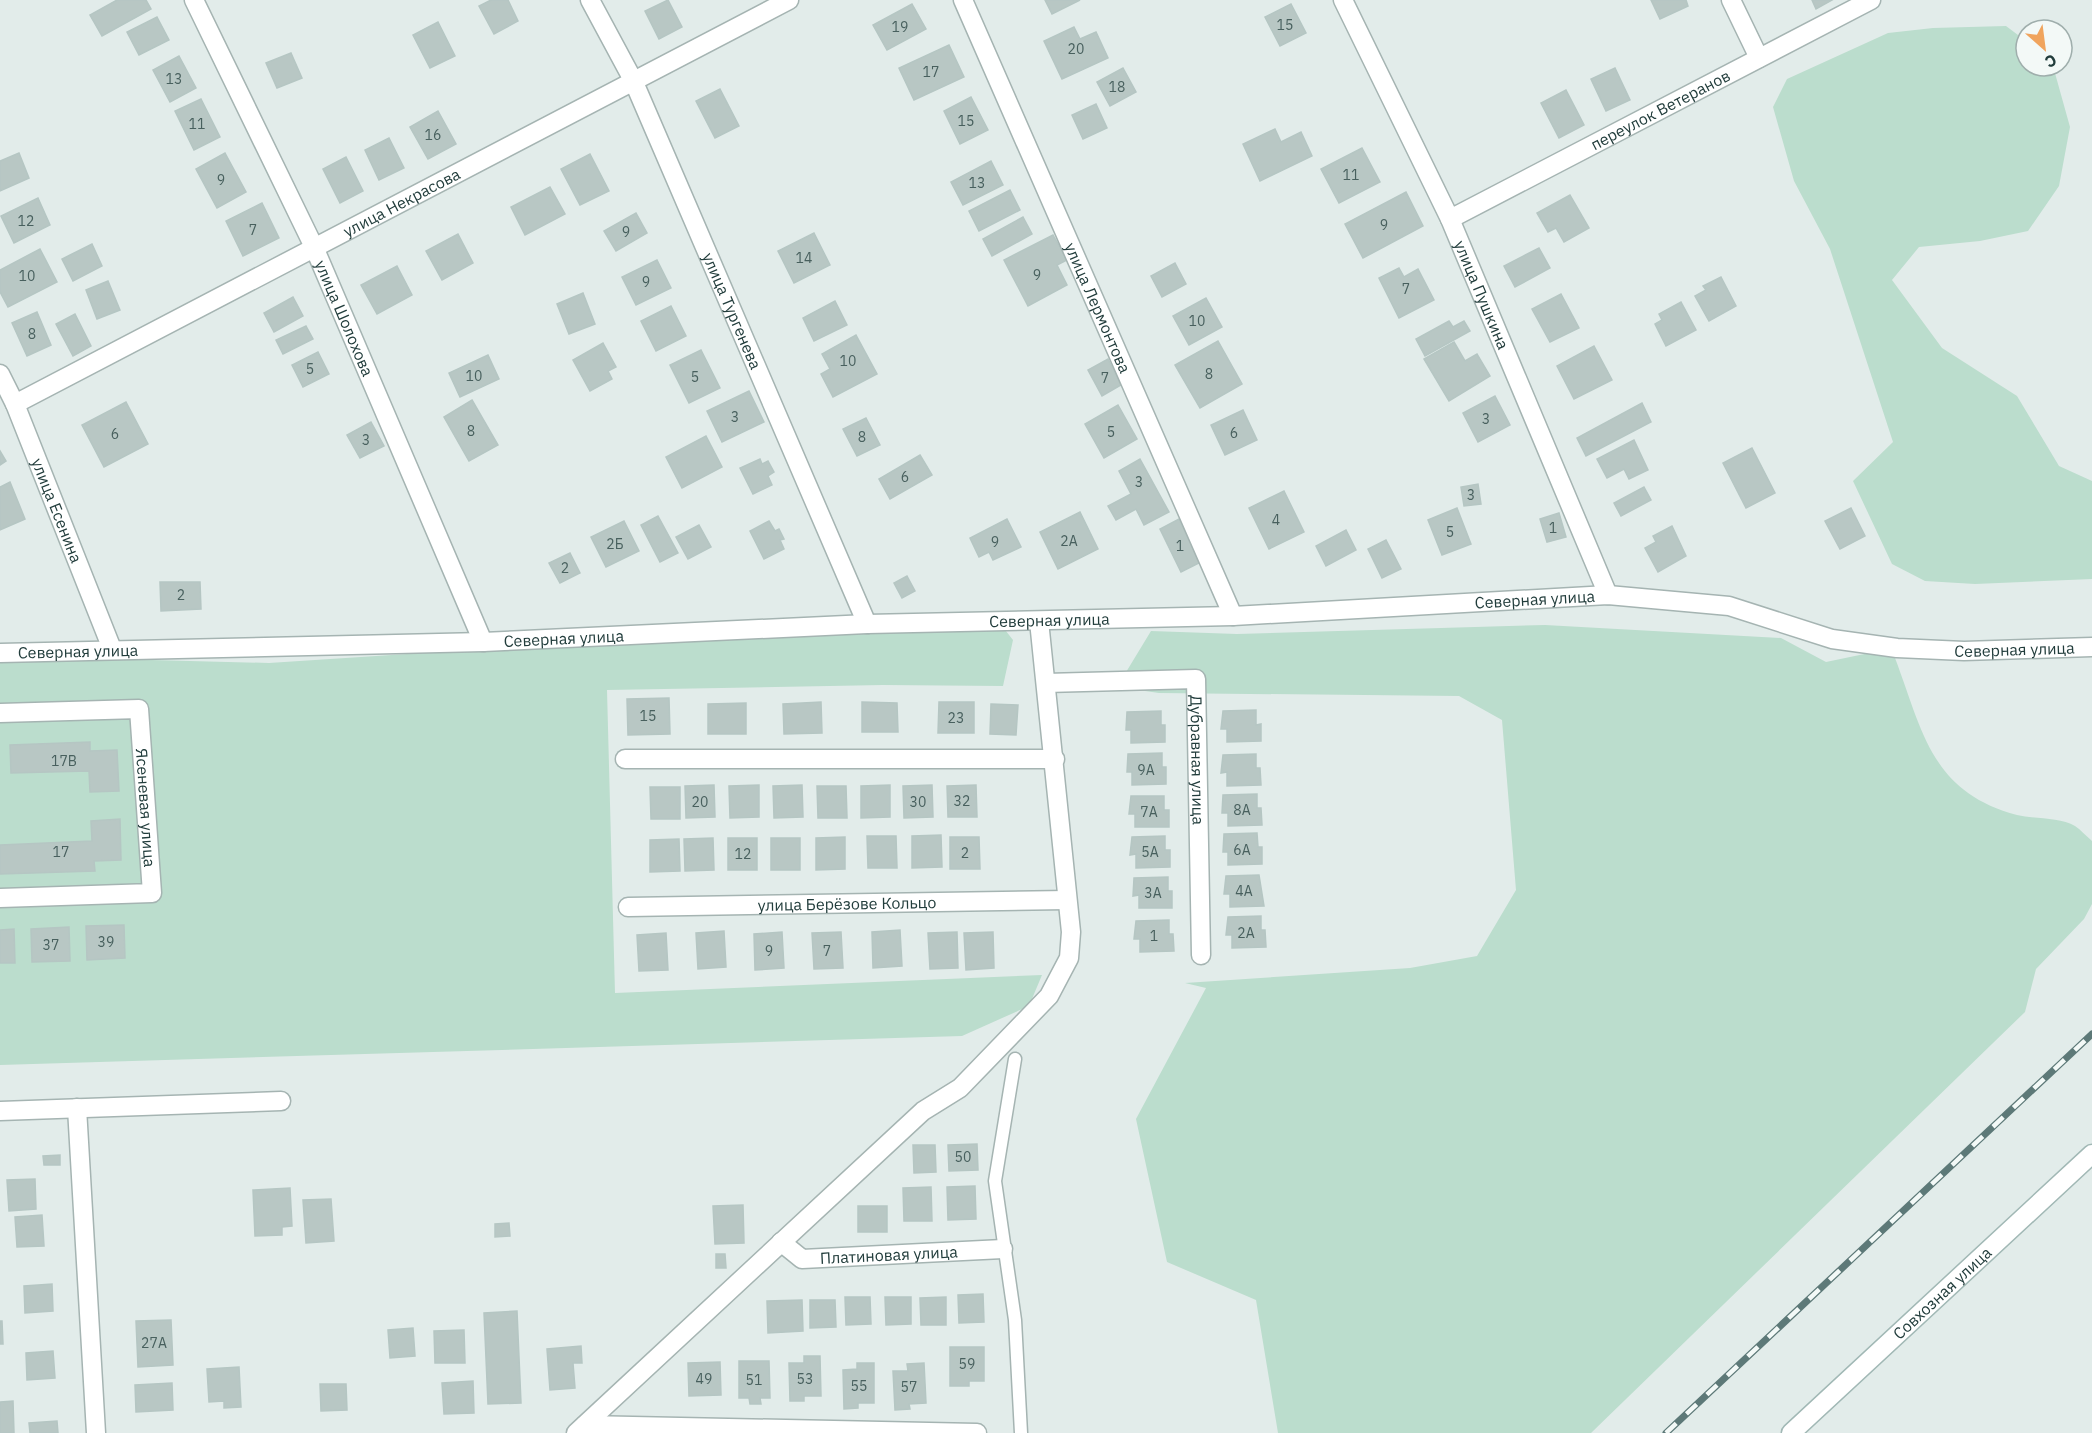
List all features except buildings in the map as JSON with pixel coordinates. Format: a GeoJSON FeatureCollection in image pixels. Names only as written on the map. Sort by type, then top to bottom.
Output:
{"type":"FeatureCollection","features":[{"type":"Feature","properties":{"kind":"street","name":"улица Шолохова"},"geometry":{"type":"LineString","coordinates":[[194,0],[314,248],[483,642]]}},
{"type":"Feature","properties":{"kind":"street","name":"улица Тургенева"},"geometry":{"type":"LineString","coordinates":[[590,0],[633,80],[867,624]]}},
{"type":"Feature","properties":{"kind":"street","name":"улица Некрасова"},"geometry":{"type":"LineString","coordinates":[[15,404],[789,0]]}},
{"type":"Feature","properties":{"kind":"street","name":"улица Лермонтова"},"geometry":{"type":"LineString","coordinates":[[963,0],[1233,616]]}},
{"type":"Feature","properties":{"kind":"street","name":"улица Пушкина"},"geometry":{"type":"LineString","coordinates":[[1343,0],[1450,219],[1608,595]]}},
{"type":"Feature","properties":{"kind":"street"},"geometry":{"type":"LineString","coordinates":[[1731,0],[1759,58]]}},
{"type":"Feature","properties":{"kind":"street","name":"переулок Ветеранов"},"geometry":{"type":"LineString","coordinates":[[1450,219],[1871,0]]}},
{"type":"Feature","properties":{"kind":"street","name":"улица Есенина"},"geometry":{"type":"LineString","coordinates":[[0,374],[15,404],[112,649]]}},
{"type":"Feature","properties":{"kind":"street","name":"Северная улица"},"geometry":{"type":"LineString","coordinates":[[0,653],[483,642],[867,624],[1233,616],[1608,595],[1730,606],[1832,639],[1897,648],[1964,651],[2092,647]]}},
{"type":"Feature","properties":{"kind":"street"},"geometry":{"type":"LineString","coordinates":[[580,1429],[923,1112],[960,1088],[1049,996],[1070,958],[1071,932],[1039,621]]}},
{"type":"Feature","properties":{"kind":"street","name":"Дубравная улица"},"geometry":{"type":"LineString","coordinates":[[1046,683],[1196,679],[1201,955]]}},
{"type":"Feature","properties":{"kind":"street","name":"Ясеневая улица"},"geometry":{"type":"LineString","coordinates":[[0,713],[139,710],[152,893],[0,898]]}},
{"type":"Feature","properties":{"kind":"street"},"geometry":{"type":"LineString","coordinates":[[625,759],[1054,759]]}},
{"type":"Feature","properties":{"kind":"street","name":"улица Берёзове Кольцо"},"geometry":{"type":"LineString","coordinates":[[628,907],[1067,900]]}},
{"type":"Feature","properties":{"kind":"street"},"geometry":{"type":"LineString","coordinates":[[0,1111],[281,1101]]}},
{"type":"Feature","properties":{"kind":"street"},"geometry":{"type":"LineString","coordinates":[[78,1108],[96,1433]]}},
{"type":"Feature","properties":{"kind":"street","name":"Совхозная улица"},"geometry":{"type":"LineString","coordinates":[[1791,1433],[2092,1154]]}},
{"type":"Feature","properties":{"kind":"street","name":"Платиновая улица"},"geometry":{"type":"LineString","coordinates":[[781,1242],[802,1259],[1003,1249]]}},
{"type":"Feature","properties":{"kind":"street"},"geometry":{"type":"LineString","coordinates":[[580,1429],[977,1433]]}},
{"type":"Feature","properties":{"kind":"lane"},"geometry":{"type":"LineString","coordinates":[[1015,1059],[995,1181],[1014,1320],[1021,1433]]}},
{"type":"Feature","properties":{"kind":"green space"},"geometry":{"type":"Polygon","coordinates":[[[2006,26],[2014,32],[2014,78],[2056,78],[2070,127],[2059,186],[2028,231],[1980,241],[1919,247],[1892,280],[1942,348],[2017,396],[2059,466],[2092,481],[2092,579],[1975,584],[1925,581],[1892,564],[1853,481],[1893,442],[1830,249],[1794,181],[1773,107],[1787,79],[1888,33],[1933,28],[2006,26]]]}},
{"type":"Feature","properties":{"kind":"green space"},"geometry":{"type":"Polygon","coordinates":[[[867,624],[1002,626],[1013,640],[1003,686],[883,685],[607,690],[615,993],[1042,975],[1029,1006],[962,1036],[0,1065],[0,656],[269,663],[867,624]]]}},
{"type":"Feature","properties":{"kind":"green space"},"geometry":{"type":"Polygon","coordinates":[[[1545,625],[1781,638],[1826,662],[1874,652],[1895,658],[1923,734],[1934,756],[1948,775],[1966,791],[1988,805],[2017,815],[2069,823],[2092,841],[2092,904],[2084,919],[2036,969],[2025,1012],[1591,1433],[1278,1433],[1256,1300],[1167,1262],[1136,1119],[1206,988],[1185,983],[1410,968],[1477,956],[1516,890],[1502,720],[1459,696],[1159,693],[1117,687],[1151,631],[1237,634],[1545,625]]]}},
{"type":"Feature","properties":{"kind":"railway"},"geometry":{"type":"LineString","coordinates":[[1666,1433],[2092,1034]]}}]}
